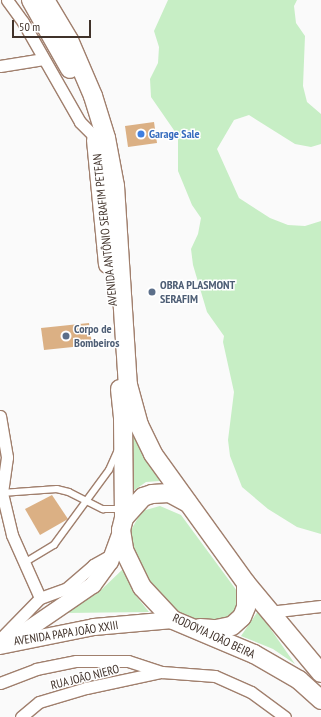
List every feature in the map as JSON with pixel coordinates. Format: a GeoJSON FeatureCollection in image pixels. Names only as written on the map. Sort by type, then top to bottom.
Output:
{"type":"FeatureCollection","features":[{"type":"Feature","properties":{"kind":"main road","name":"AVENIDA ANTÔNIO SERAFIM PETEAN"},"geometry":{"type":"LineString","coordinates":[[31,0],[72,71],[96,137],[123,420]]}},
{"type":"Feature","properties":{"kind":"main road","name":"AVENIDA ANTÔNIO SERAFIM PETEAN"},"geometry":{"type":"LineString","coordinates":[[44,0],[68,40],[93,96],[106,138],[115,186],[128,385],[139,425],[153,454],[190,504]]}},
{"type":"Feature","properties":{"kind":"main road","name":"RODOVIA JOÃO BEIRA"},"geometry":{"type":"LineString","coordinates":[[123,420],[124,550],[142,587],[173,620],[254,654],[299,680],[321,700]]}},
{"type":"Feature","properties":{"kind":"main road"},"geometry":{"type":"LineString","coordinates":[[123,519],[143,497],[152,494],[169,493],[190,504],[246,583],[321,673]]}},
{"type":"Feature","properties":{"kind":"main road","name":"AVENIDA PAPA JOÃO XXIII"},"geometry":{"type":"LineString","coordinates":[[2,643],[93,585],[115,553],[123,519]]}},
{"type":"Feature","properties":{"kind":"main road"},"geometry":{"type":"LineString","coordinates":[[191,627],[216,629],[232,626],[242,617],[246,607],[246,583]]}},
{"type":"Feature","properties":{"kind":"main road","name":"AVENIDA PAPA JOÃO XXIII"},"geometry":{"type":"LineString","coordinates":[[2,643],[94,627],[173,620]]}},
{"type":"Feature","properties":{"kind":"street","name":"AVENIDA ANTÔNIO SERAFIM PETEAN"},"geometry":{"type":"LineString","coordinates":[[7,0],[23,22],[80,122],[96,137]]}},
{"type":"Feature","properties":{"kind":"street"},"geometry":{"type":"LineString","coordinates":[[0,66],[43,59]]}},
{"type":"Feature","properties":{"kind":"street"},"geometry":{"type":"LineString","coordinates":[[0,416],[7,457],[2,493],[12,535],[40,598]]}},
{"type":"Feature","properties":{"kind":"street"},"geometry":{"type":"LineString","coordinates":[[2,643],[40,598],[67,588],[93,565],[115,553]]}},
{"type":"Feature","properties":{"kind":"street"},"geometry":{"type":"LineString","coordinates":[[269,612],[321,606]]}},
{"type":"Feature","properties":{"kind":"street"},"geometry":{"type":"LineString","coordinates":[[0,683],[36,669],[76,661],[128,661],[162,672],[215,676],[251,692],[285,717]]}},
{"type":"Feature","properties":{"kind":"street","name":"RUA JOÃO NIERO"},"geometry":{"type":"LineString","coordinates":[[21,717],[39,702],[86,688],[162,672]]}},
{"type":"Feature","properties":{"kind":"lane"},"geometry":{"type":"LineString","coordinates":[[24,563],[54,545],[109,470],[124,438]]}},
{"type":"Feature","properties":{"kind":"lane"},"geometry":{"type":"LineString","coordinates":[[2,493],[57,489],[69,492],[123,519]]}},
{"type":"Feature","properties":{"kind":"green space"},"geometry":{"type":"Polygon","coordinates":[[[168,0],[297,0],[294,6],[296,23],[305,36],[303,86],[307,102],[321,114],[321,144],[311,147],[295,144],[249,115],[234,120],[217,149],[239,198],[270,218],[288,225],[305,226],[321,221],[321,534],[297,527],[268,509],[242,487],[230,456],[228,440],[234,392],[223,342],[224,336],[207,312],[193,265],[191,249],[198,234],[201,218],[192,205],[178,171],[178,136],[151,97],[150,79],[158,63],[159,47],[154,31],[168,0]]]}},
{"type":"Feature","properties":{"kind":"green space"},"geometry":{"type":"Polygon","coordinates":[[[132,433],[147,462],[160,481],[146,482],[133,491],[132,433]]]}},
{"type":"Feature","properties":{"kind":"green space"},"geometry":{"type":"Polygon","coordinates":[[[160,506],[181,515],[237,591],[237,611],[227,625],[193,626],[144,584],[132,553],[131,530],[142,511],[160,506]]]}},
{"type":"Feature","properties":{"kind":"green space"},"geometry":{"type":"Polygon","coordinates":[[[123,569],[133,592],[149,612],[65,613],[99,592],[123,569]]]}},
{"type":"Feature","properties":{"kind":"green space"},"geometry":{"type":"Polygon","coordinates":[[[258,611],[295,664],[273,649],[241,636],[258,611]]]}},
{"type":"Feature","properties":{"kind":"building","name":"Garage Sale"},"geometry":{"type":"Polygon","coordinates":[[[154,122],[157,143],[128,147],[125,126],[154,122]]]}},
{"type":"Feature","properties":{"kind":"building","name":"Corpo de Bombeiros"},"geometry":{"type":"Polygon","coordinates":[[[89,323],[92,345],[44,350],[41,328],[89,323]]]}},
{"type":"Feature","properties":{"kind":"building"},"geometry":{"type":"Polygon","coordinates":[[[52,495],[68,519],[40,535],[25,509],[52,495]]]}},
{"type":"Feature","properties":{"kind":"place","name":"Garage Sale"},"geometry":{"type":"Point","coordinates":[141,134]}},
{"type":"Feature","properties":{"kind":"place","name":"OBRA PLASMONT SERAFIM"},"geometry":{"type":"Point","coordinates":[152,292]}},
{"type":"Feature","properties":{"kind":"place","name":"Corpo de Bombeiros"},"geometry":{"type":"Point","coordinates":[66,336]}}]}
